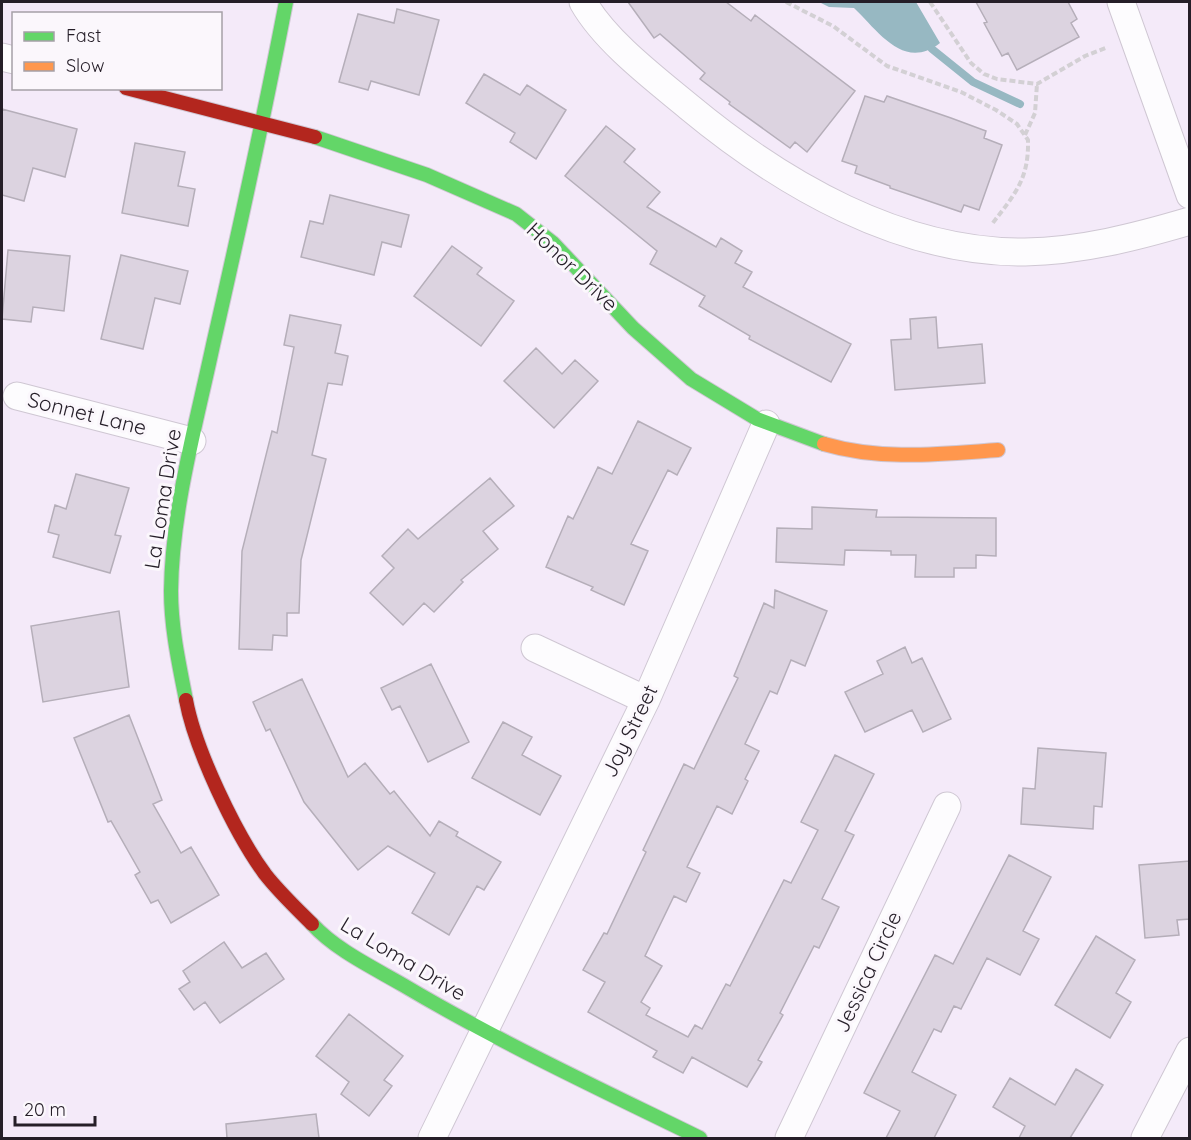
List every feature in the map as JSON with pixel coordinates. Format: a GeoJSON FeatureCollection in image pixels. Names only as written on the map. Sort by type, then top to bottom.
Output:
{"type":"FeatureCollection","features":[{"type":"Feature","properties":{"kind":"street","name":"La Loma Drive"},"geometry":{"type":"LineString","coordinates":[[286,2],[263,123],[192,441],[176,528],[171,592],[175,641],[191,729],[224,802],[266,875],[320,933],[356,957],[483,1032],[700,1138]]}},
{"type":"Feature","properties":{"kind":"street"},"geometry":{"type":"LineString","coordinates":[[583,2],[605,31],[664,87],[725,137],[784,177],[853,212],[928,239],[974,248],[1025,252],[1106,243],[1190,221]]}},
{"type":"Feature","properties":{"kind":"street"},"geometry":{"type":"LineString","coordinates":[[1121,2],[1190,195]]}},
{"type":"Feature","properties":{"kind":"street","name":"Honor Drive"},"geometry":{"type":"LineString","coordinates":[[134,90],[263,123],[426,173],[520,217],[587,275],[632,327],[696,385],[766,424],[811,442],[904,456],[998,450]]}},
{"type":"Feature","properties":{"kind":"street","name":"Sonnet Lane"},"geometry":{"type":"LineString","coordinates":[[17,396],[192,441]]}},
{"type":"Feature","properties":{"kind":"street","name":"Joy Street"},"geometry":{"type":"LineString","coordinates":[[432,1138],[646,700],[766,424]]}},
{"type":"Feature","properties":{"kind":"street"},"geometry":{"type":"LineString","coordinates":[[535,648],[646,700]]}},
{"type":"Feature","properties":{"kind":"street","name":"Jessica Circle"},"geometry":{"type":"LineString","coordinates":[[789,1138],[947,806]]}},
{"type":"Feature","properties":{"kind":"street"},"geometry":{"type":"LineString","coordinates":[[1145,1138],[1190,1051]]}},
{"type":"Feature","properties":{"kind":"path"},"geometry":{"type":"LineString","coordinates":[[786,2],[833,26],[887,66],[961,92],[1017,124],[1028,140],[1025,175],[1019,188],[974,248]]}},
{"type":"Feature","properties":{"kind":"path"},"geometry":{"type":"LineString","coordinates":[[930,2],[960,50],[984,74],[997,79],[1037,84],[1085,56],[1108,47]]}},
{"type":"Feature","properties":{"kind":"path"},"geometry":{"type":"LineString","coordinates":[[1025,135],[1035,113],[1037,84]]}},
{"type":"Feature","properties":{"kind":"water"},"geometry":{"type":"Polygon","coordinates":[[[819,2],[916,2],[940,43],[927,51],[915,53],[904,51],[883,37],[854,8],[829,7],[819,2]]]}},
{"type":"Feature","properties":{"kind":"building"},"geometry":{"type":"Polygon","coordinates":[[[628,2],[726,2],[751,21],[755,15],[855,91],[807,152],[795,142],[790,148],[729,104],[730,102],[700,79],[705,73],[660,34],[654,38],[628,2]]]}},
{"type":"Feature","properties":{"kind":"building"},"geometry":{"type":"Polygon","coordinates":[[[976,2],[1068,2],[1077,19],[1071,23],[1079,37],[1017,70],[1008,53],[1002,56],[984,23],[987,22],[976,2]]]}},
{"type":"Feature","properties":{"kind":"building"},"geometry":{"type":"Polygon","coordinates":[[[397,9],[439,20],[419,95],[371,81],[368,90],[339,82],[358,14],[394,23],[397,9]]]}},
{"type":"Feature","properties":{"kind":"building"},"geometry":{"type":"Polygon","coordinates":[[[484,74],[520,95],[527,85],[566,110],[536,159],[510,142],[515,133],[466,103],[484,74]]]}},
{"type":"Feature","properties":{"kind":"building"},"geometry":{"type":"Polygon","coordinates":[[[865,96],[884,102],[887,96],[951,118],[986,131],[984,138],[1002,145],[979,210],[964,205],[961,212],[890,188],[890,186],[855,173],[857,166],[842,161],[865,96]]]}},
{"type":"Feature","properties":{"kind":"building"},"geometry":{"type":"Polygon","coordinates":[[[2,109],[77,129],[65,177],[33,168],[24,201],[2,195],[2,109]]]}},
{"type":"Feature","properties":{"kind":"building"},"geometry":{"type":"Polygon","coordinates":[[[606,126],[635,149],[624,162],[660,192],[647,207],[716,247],[721,238],[742,251],[735,263],[752,272],[743,287],[851,344],[831,382],[749,339],[750,336],[699,306],[705,296],[650,264],[657,251],[565,176],[606,126]]]}},
{"type":"Feature","properties":{"kind":"building"},"geometry":{"type":"Polygon","coordinates":[[[135,143],[185,152],[178,186],[195,189],[188,226],[122,213],[135,143]]]}},
{"type":"Feature","properties":{"kind":"building"},"geometry":{"type":"Polygon","coordinates":[[[330,195],[409,215],[401,247],[382,242],[374,275],[301,257],[310,221],[323,224],[330,195]]]}},
{"type":"Feature","properties":{"kind":"building"},"geometry":{"type":"Polygon","coordinates":[[[452,246],[482,268],[477,274],[514,301],[481,346],[414,296],[452,246]]]}},
{"type":"Feature","properties":{"kind":"building"},"geometry":{"type":"Polygon","coordinates":[[[8,250],[70,256],[64,311],[33,307],[31,322],[2,319],[8,250]]]}},
{"type":"Feature","properties":{"kind":"building"},"geometry":{"type":"Polygon","coordinates":[[[121,255],[188,271],[180,304],[155,298],[143,349],[101,339],[121,255]]]}},
{"type":"Feature","properties":{"kind":"building"},"geometry":{"type":"Polygon","coordinates":[[[290,315],[341,325],[335,353],[348,356],[342,385],[328,383],[312,455],[326,459],[301,560],[299,613],[287,613],[287,636],[273,635],[272,650],[239,649],[242,551],[272,431],[277,433],[294,347],[284,345],[290,315]]]}},
{"type":"Feature","properties":{"kind":"building"},"geometry":{"type":"Polygon","coordinates":[[[936,317],[938,348],[982,344],[985,383],[895,390],[891,340],[911,339],[910,319],[936,317]]]}},
{"type":"Feature","properties":{"kind":"building"},"geometry":{"type":"Polygon","coordinates":[[[536,348],[562,374],[575,360],[598,381],[554,428],[504,381],[536,348]]]}},
{"type":"Feature","properties":{"kind":"building"},"geometry":{"type":"Polygon","coordinates":[[[638,421],[691,448],[677,475],[668,470],[631,544],[648,551],[624,605],[591,590],[593,587],[546,567],[568,516],[573,519],[598,467],[612,474],[638,421]]]}},
{"type":"Feature","properties":{"kind":"building"},"geometry":{"type":"Polygon","coordinates":[[[76,474],[129,488],[115,535],[121,536],[110,573],[53,557],[59,535],[48,532],[55,505],[66,509],[76,474]]]}},
{"type":"Feature","properties":{"kind":"building"},"geometry":{"type":"Polygon","coordinates":[[[490,478],[514,506],[483,531],[498,549],[461,580],[463,582],[434,612],[424,603],[403,625],[370,593],[394,568],[382,556],[408,529],[418,539],[490,478]]]}},
{"type":"Feature","properties":{"kind":"building"},"geometry":{"type":"Polygon","coordinates":[[[812,507],[877,510],[876,517],[996,518],[996,556],[976,555],[976,568],[954,568],[954,577],[915,577],[916,555],[891,555],[891,551],[845,550],[844,565],[776,562],[777,528],[812,529],[812,507]]]}},
{"type":"Feature","properties":{"kind":"building"},"geometry":{"type":"Polygon","coordinates":[[[775,590],[827,611],[805,666],[791,660],[777,694],[770,691],[745,744],[759,751],[745,779],[748,781],[732,814],[717,806],[687,867],[700,873],[686,902],[674,896],[645,956],[662,966],[641,1002],[650,1008],[646,1015],[688,1037],[695,1025],[702,1029],[726,984],[730,986],[784,880],[791,883],[818,830],[801,822],[835,755],[874,774],[845,831],[854,835],[822,899],[839,907],[819,948],[814,946],[780,1013],[783,1015],[758,1060],[762,1062],[747,1087],[692,1057],[683,1073],[653,1057],[657,1051],[588,1012],[605,982],[583,970],[604,933],[607,934],[646,852],[643,850],[684,764],[694,769],[738,678],[734,676],[764,603],[774,608],[775,590]]]}},
{"type":"Feature","properties":{"kind":"building"},"geometry":{"type":"Polygon","coordinates":[[[119,611],[129,687],[43,702],[31,626],[119,611]]]}},
{"type":"Feature","properties":{"kind":"building"},"geometry":{"type":"Polygon","coordinates":[[[905,647],[912,663],[922,658],[951,719],[923,732],[912,710],[865,732],[845,692],[883,674],[877,661],[905,647]]]}},
{"type":"Feature","properties":{"kind":"building"},"geometry":{"type":"Polygon","coordinates":[[[431,664],[469,742],[428,762],[400,706],[392,710],[381,688],[431,664]]]}},
{"type":"Feature","properties":{"kind":"building"},"geometry":{"type":"Polygon","coordinates":[[[302,679],[348,777],[365,763],[390,794],[394,791],[430,836],[439,821],[458,832],[456,836],[501,862],[484,890],[477,886],[449,935],[412,913],[435,873],[388,846],[358,870],[304,802],[270,729],[266,731],[253,702],[302,679]]]}},
{"type":"Feature","properties":{"kind":"building"},"geometry":{"type":"Polygon","coordinates":[[[129,715],[162,800],[153,804],[181,853],[191,847],[219,895],[171,923],[158,900],[151,903],[135,875],[140,872],[111,821],[108,822],[74,738],[129,715]]]}},
{"type":"Feature","properties":{"kind":"building"},"geometry":{"type":"Polygon","coordinates":[[[503,722],[532,737],[522,755],[561,776],[540,815],[472,778],[503,722]]]}},
{"type":"Feature","properties":{"kind":"building"},"geometry":{"type":"Polygon","coordinates":[[[1038,748],[1106,753],[1102,807],[1094,806],[1093,829],[1021,824],[1023,788],[1035,789],[1038,748]]]}},
{"type":"Feature","properties":{"kind":"building"},"geometry":{"type":"Polygon","coordinates":[[[1009,855],[1051,877],[1023,931],[1039,939],[1020,975],[987,958],[961,1009],[954,1006],[941,1032],[934,1029],[912,1072],[956,1095],[934,1138],[886,1138],[900,1111],[864,1093],[935,955],[953,964],[1009,855]]]}},
{"type":"Feature","properties":{"kind":"building"},"geometry":{"type":"Polygon","coordinates":[[[1190,861],[1190,919],[1177,920],[1179,935],[1145,938],[1139,865],[1190,861]]]}},
{"type":"Feature","properties":{"kind":"building"},"geometry":{"type":"Polygon","coordinates":[[[1096,936],[1135,960],[1116,993],[1131,1002],[1110,1038],[1055,1005],[1096,936]]]}},
{"type":"Feature","properties":{"kind":"building"},"geometry":{"type":"Polygon","coordinates":[[[224,942],[242,968],[266,953],[284,979],[220,1023],[205,1002],[194,1010],[179,989],[190,982],[183,971],[224,942]]]}},
{"type":"Feature","properties":{"kind":"building"},"geometry":{"type":"Polygon","coordinates":[[[349,1014],[403,1056],[384,1080],[392,1086],[369,1116],[341,1094],[349,1082],[316,1056],[349,1014]]]}},
{"type":"Feature","properties":{"kind":"building"},"geometry":{"type":"Polygon","coordinates":[[[1076,1069],[1103,1085],[1070,1138],[1019,1138],[1025,1126],[993,1107],[1010,1078],[1055,1105],[1076,1069]]]}},
{"type":"Feature","properties":{"kind":"building"},"geometry":{"type":"Polygon","coordinates":[[[316,1114],[319,1138],[227,1138],[226,1124],[316,1114]]]}},
{"type":"Feature","properties":{"kind":"waterway"},"geometry":{"type":"LineString","coordinates":[[932,49],[973,82],[1020,104]]}},
{"type":"Feature","properties":{"kind":"traffic: fast"},"geometry":{"type":"LineString","coordinates":[[186,700],[171,605],[172,560],[180,498],[286,2]]}},
{"type":"Feature","properties":{"kind":"traffic: fast"},"geometry":{"type":"LineString","coordinates":[[315,137],[427,175],[516,214],[553,243],[633,328],[691,379],[757,419],[824,444]]}},
{"type":"Feature","properties":{"kind":"traffic: fast"},"geometry":{"type":"LineString","coordinates":[[312,924],[343,950],[439,1006],[700,1138]]}},
{"type":"Feature","properties":{"kind":"traffic: slow"},"geometry":{"type":"LineString","coordinates":[[824,444],[868,453],[911,455],[998,450]]}},
{"type":"Feature","properties":{"kind":"traffic: jam"},"geometry":{"type":"LineString","coordinates":[[134,90],[315,137]]}},
{"type":"Feature","properties":{"kind":"traffic: jam"},"geometry":{"type":"LineString","coordinates":[[186,700],[207,766],[241,836],[265,874],[312,924]]}}]}
